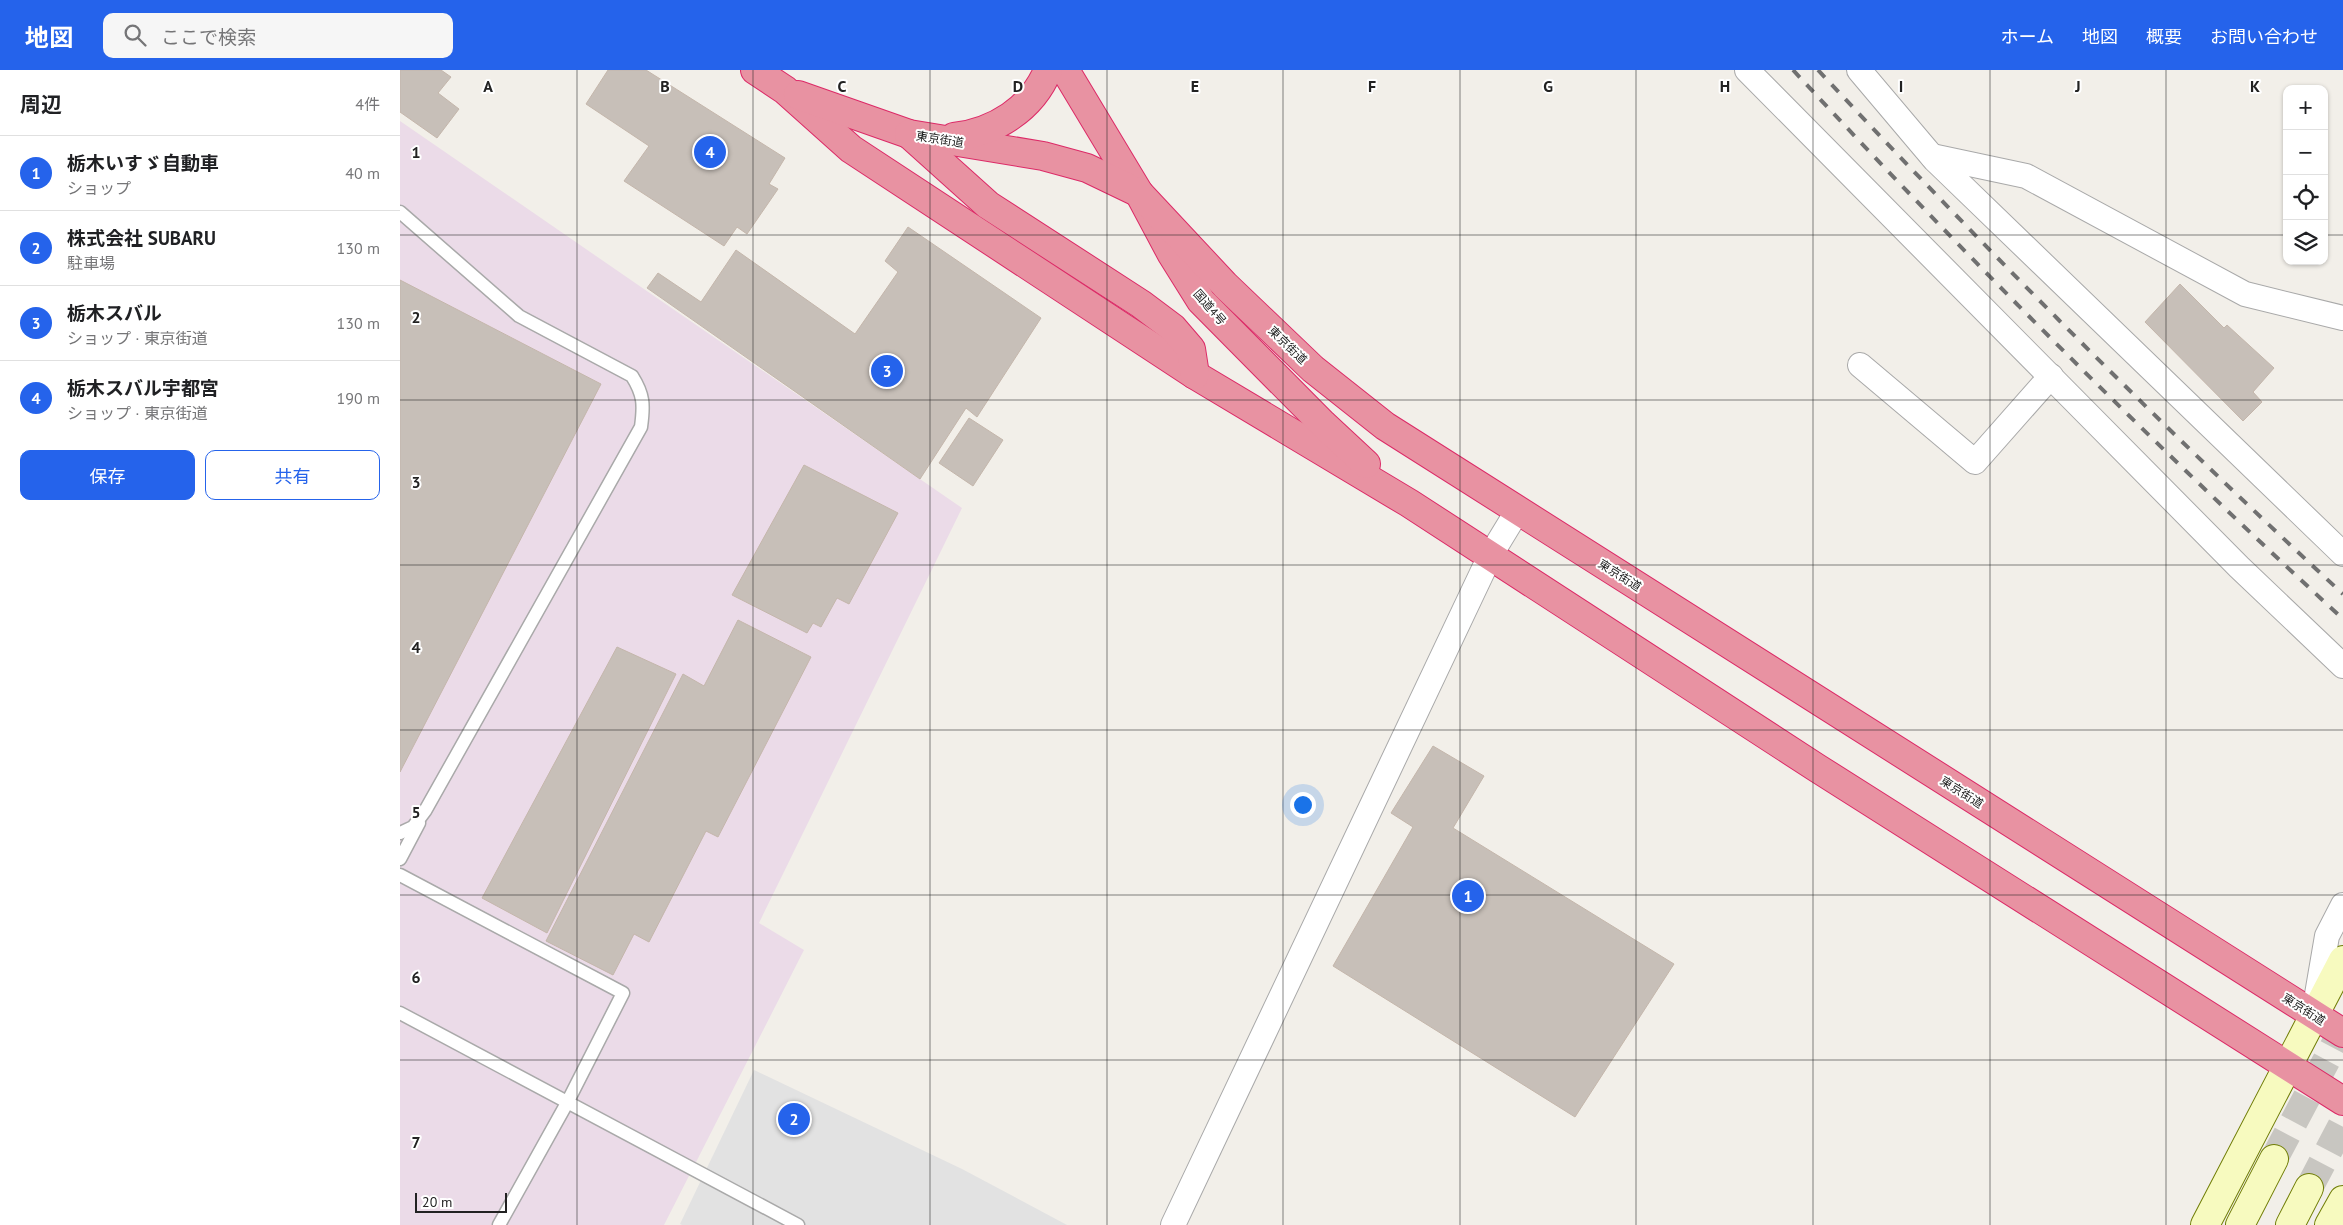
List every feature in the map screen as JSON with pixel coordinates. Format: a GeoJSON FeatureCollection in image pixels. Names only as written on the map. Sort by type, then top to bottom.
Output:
{"type":"FeatureCollection","features":[{"type":"Feature","properties":{"kind":"highway","name":"東京街道"},"geometry":{"type":"LineString","coordinates":[[755,70],[785,90],[850,149],[1195,374],[1409,503],[1817,768],[2343,1101]]}},
{"type":"Feature","properties":{"kind":"highway"},"geometry":{"type":"LineString","coordinates":[[941,138],[976,134],[1013,116],[1044,81],[1048,70]]}},
{"type":"Feature","properties":{"kind":"highway","name":"国道4号"},"geometry":{"type":"LineString","coordinates":[[1064,70],[1139,193],[1171,253],[1201,301],[1323,424],[1409,503]]}},
{"type":"Feature","properties":{"kind":"highway","name":"東京街道"},"geometry":{"type":"LineString","coordinates":[[785,90],[910,134],[1043,156],[1070,163],[1087,168],[1139,193],[1225,286],[1313,369],[1385,426],[2343,1033]]}},
{"type":"Feature","properties":{"kind":"highway","name":"東京街道"},"geometry":{"type":"LineString","coordinates":[[910,134],[947,170],[988,205],[1142,304],[1173,328],[1190,349],[1195,374]]}},
{"type":"Feature","properties":{"kind":"street"},"geometry":{"type":"LineString","coordinates":[[1747,70],[2239,567],[2343,666]]}},
{"type":"Feature","properties":{"kind":"street"},"geometry":{"type":"LineString","coordinates":[[1859,70],[1932,156],[2343,554]]}},
{"type":"Feature","properties":{"kind":"street"},"geometry":{"type":"LineString","coordinates":[[1932,156],[2026,176],[2246,294],[2343,318]]}},
{"type":"Feature","properties":{"kind":"street"},"geometry":{"type":"LineString","coordinates":[[1860,365],[1976,462],[2050,376]]}},
{"type":"Feature","properties":{"kind":"street"},"geometry":{"type":"LineString","coordinates":[[1173,1225],[1490,556],[1518,510]]}},
{"type":"Feature","properties":{"kind":"street"},"geometry":{"type":"LineString","coordinates":[[2313,1015],[2327,936],[2343,905]]}},
{"type":"Feature","properties":{"kind":"street"},"geometry":{"type":"LineString","coordinates":[[2205,1225],[2286,1066],[2343,960]]}},
{"type":"Feature","properties":{"kind":"street"},"geometry":{"type":"LineString","coordinates":[[2240,1225],[2274,1159]]}},
{"type":"Feature","properties":{"kind":"street"},"geometry":{"type":"LineString","coordinates":[[2290,1225],[2309,1188]]}},
{"type":"Feature","properties":{"kind":"street"},"geometry":{"type":"LineString","coordinates":[[2329,1225],[2343,1200]]}},
{"type":"Feature","properties":{"kind":"lane"},"geometry":{"type":"LineString","coordinates":[[400,212],[519,316],[632,376],[641,390],[644,410],[641,427],[400,859]]}},
{"type":"Feature","properties":{"kind":"lane"},"geometry":{"type":"LineString","coordinates":[[400,832],[413,826],[425,812]]}},
{"type":"Feature","properties":{"kind":"lane"},"geometry":{"type":"LineString","coordinates":[[400,875],[623,993],[567,1103],[499,1225]]}},
{"type":"Feature","properties":{"kind":"lane"},"geometry":{"type":"LineString","coordinates":[[400,1013],[798,1225]]}},
{"type":"Feature","properties":{"kind":"shaded area"},"geometry":{"type":"Polygon","coordinates":[[[400,121],[962,508],[759,923],[804,950],[664,1225],[400,1225],[400,121]]]}},
{"type":"Feature","properties":{"kind":"shaded area"},"geometry":{"type":"Polygon","coordinates":[[[754,1070],[962,1169],[1067,1225],[682,1225],[680,1224],[754,1070]]]}},
{"type":"Feature","properties":{"kind":"building"},"geometry":{"type":"Polygon","coordinates":[[[400,70],[441,70],[451,77],[438,93],[459,109],[437,138],[400,112],[400,70]]]}},
{"type":"Feature","properties":{"kind":"building"},"geometry":{"type":"Polygon","coordinates":[[[608,70],[646,70],[785,158],[769,184],[778,189],[747,234],[737,227],[724,246],[624,181],[649,146],[586,104],[608,70]]]}},
{"type":"Feature","properties":{"kind":"building"},"geometry":{"type":"Polygon","coordinates":[[[908,227],[1041,318],[977,417],[966,408],[920,479],[647,288],[658,273],[701,302],[736,250],[855,334],[898,272],[885,261],[908,227]]]}},
{"type":"Feature","properties":{"kind":"building"},"geometry":{"type":"Polygon","coordinates":[[[400,280],[601,384],[400,772],[400,280]]]}},
{"type":"Feature","properties":{"kind":"building"},"geometry":{"type":"Polygon","coordinates":[[[2180,284],[2224,328],[2227,325],[2274,368],[2253,392],[2262,402],[2243,421],[2145,322],[2180,284]]]}},
{"type":"Feature","properties":{"kind":"building"},"geometry":{"type":"Polygon","coordinates":[[[969,418],[1003,440],[973,486],[939,463],[969,418]]]}},
{"type":"Feature","properties":{"kind":"building"},"geometry":{"type":"Polygon","coordinates":[[[804,465],[898,513],[849,604],[837,598],[821,627],[813,623],[807,633],[732,595],[804,465]]]}},
{"type":"Feature","properties":{"kind":"building"},"geometry":{"type":"Polygon","coordinates":[[[738,620],[811,657],[718,837],[706,831],[649,942],[634,934],[613,975],[546,941],[683,674],[704,686],[738,620]]]}},
{"type":"Feature","properties":{"kind":"building"},"geometry":{"type":"Polygon","coordinates":[[[617,647],[676,674],[547,933],[482,898],[617,647]]]}},
{"type":"Feature","properties":{"kind":"building"},"geometry":{"type":"Polygon","coordinates":[[[1433,746],[1484,776],[1453,828],[1674,964],[1575,1117],[1333,966],[1413,827],[1391,813],[1433,746]]]}},
{"type":"Feature","properties":{"kind":"tunnel"},"geometry":{"type":"LineString","coordinates":[[2274,1159],[2343,1029]]}},
{"type":"Feature","properties":{"kind":"tunnel"},"geometry":{"type":"LineString","coordinates":[[2309,1188],[2343,1123]]}},
{"type":"Feature","properties":{"kind":"railway"},"geometry":{"type":"LineString","coordinates":[[1793,70],[1926,211],[2062,350],[2201,486],[2343,619]]}},
{"type":"Feature","properties":{"kind":"railway"},"geometry":{"type":"LineString","coordinates":[[1818,70],[2010,271],[2141,402],[2343,594]]}},
{"type":"Feature","properties":{"kind":"place","name":"栃木スバル宇都宮"},"geometry":{"type":"Point","coordinates":[710,152]}},
{"type":"Feature","properties":{"kind":"place","name":"栃木スバル"},"geometry":{"type":"Point","coordinates":[887,371]}},
{"type":"Feature","properties":{"kind":"place","name":"栃木いすゞ自動車"},"geometry":{"type":"Point","coordinates":[1468,896]}},
{"type":"Feature","properties":{"kind":"place","name":"株式会社 SUBARU"},"geometry":{"type":"Point","coordinates":[794,1119]}}]}
